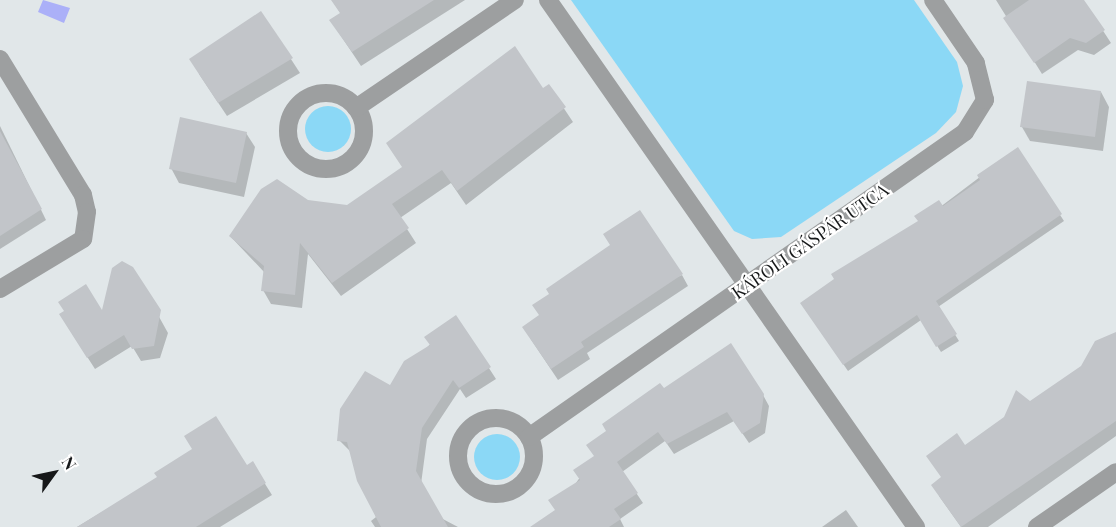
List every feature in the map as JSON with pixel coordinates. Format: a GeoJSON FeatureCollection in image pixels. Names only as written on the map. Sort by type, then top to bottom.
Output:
{"type":"FeatureCollection","features":[{"type":"Feature","properties":{"kind":"street"},"geometry":{"type":"LineString","coordinates":[[356,108],[515,0]]}},
{"type":"Feature","properties":{"kind":"street"},"geometry":{"type":"LineString","coordinates":[[548,0],[916,527]]}},
{"type":"Feature","properties":{"kind":"street","name":"KÁROLI GÁSPÁR UTCA"},"geometry":{"type":"LineString","coordinates":[[529,437],[965,132],[985,100],[976,63],[933,0]]}},
{"type":"Feature","properties":{"kind":"street"},"geometry":{"type":"LineString","coordinates":[[0,59],[83,195],[87,212],[83,239],[0,289]]}},
{"type":"Feature","properties":{"kind":"street"},"geometry":{"type":"LineString","coordinates":[[328,94],[356,108],[364,131],[356,155],[328,169],[299,159],[288,125],[300,103],[328,94]]}},
{"type":"Feature","properties":{"kind":"street"},"geometry":{"type":"LineString","coordinates":[[510,421],[529,437],[534,461],[522,484],[487,493],[466,480],[460,444],[475,425],[510,421]]}},
{"type":"Feature","properties":{"kind":"street"},"geometry":{"type":"LineString","coordinates":[[1037,527],[1116,472]]}},
{"type":"Feature","properties":{"kind":"shaded area"},"geometry":{"type":"Polygon","coordinates":[[[43,0],[70,8],[64,23],[38,12],[43,0]]]}},
{"type":"Feature","properties":{"kind":"shaded area"},"geometry":{"type":"Polygon","coordinates":[[[571,0],[914,0],[957,62],[963,86],[956,112],[936,133],[781,237],[752,239],[734,231],[571,0]]]}},
{"type":"Feature","properties":{"kind":"shaded area"},"geometry":{"type":"Polygon","coordinates":[[[328,106],[344,113],[351,129],[344,145],[328,152],[312,145],[305,129],[312,113],[328,106]]]}},
{"type":"Feature","properties":{"kind":"shaded area"},"geometry":{"type":"Polygon","coordinates":[[[497,434],[513,441],[520,457],[513,473],[497,480],[481,473],[474,457],[481,441],[497,434]]]}},
{"type":"Feature","properties":{"kind":"building"},"geometry":{"type":"Polygon","coordinates":[[[331,0],[434,0],[352,52],[329,20],[340,13],[331,0]]]}},
{"type":"Feature","properties":{"kind":"building"},"geometry":{"type":"Polygon","coordinates":[[[1029,0],[1084,0],[1105,30],[1086,43],[1070,38],[1034,63],[1003,18],[1029,0]]]}},
{"type":"Feature","properties":{"kind":"building"},"geometry":{"type":"Polygon","coordinates":[[[261,11],[293,58],[218,103],[189,59],[261,11]]]}},
{"type":"Feature","properties":{"kind":"building"},"geometry":{"type":"Polygon","coordinates":[[[515,46],[543,88],[549,84],[566,107],[457,191],[442,170],[392,204],[409,228],[332,283],[300,243],[295,295],[261,291],[264,266],[229,236],[261,189],[277,179],[308,200],[347,205],[402,167],[386,143],[515,46]]]}},
{"type":"Feature","properties":{"kind":"building"},"geometry":{"type":"Polygon","coordinates":[[[1027,81],[1101,91],[1095,137],[1020,127],[1027,81]]]}},
{"type":"Feature","properties":{"kind":"building"},"geometry":{"type":"Polygon","coordinates":[[[180,117],[247,132],[236,183],[169,169],[180,117]]]}},
{"type":"Feature","properties":{"kind":"building"},"geometry":{"type":"Polygon","coordinates":[[[0,131],[42,209],[0,236],[0,131]]]}},
{"type":"Feature","properties":{"kind":"building"},"geometry":{"type":"Polygon","coordinates":[[[1018,147],[1062,214],[936,301],[957,334],[936,347],[917,315],[843,365],[800,303],[834,279],[831,274],[918,221],[914,216],[939,200],[943,206],[980,180],[977,175],[1018,147]]]}},
{"type":"Feature","properties":{"kind":"building"},"geometry":{"type":"Polygon","coordinates":[[[640,210],[683,274],[581,342],[584,347],[551,369],[522,327],[539,315],[532,305],[549,294],[546,289],[610,245],[603,234],[640,210]]]}},
{"type":"Feature","properties":{"kind":"building"},"geometry":{"type":"Polygon","coordinates":[[[122,261],[133,267],[161,310],[154,346],[132,349],[124,335],[87,358],[59,314],[64,311],[58,302],[86,284],[102,310],[112,268],[122,261]]]}},
{"type":"Feature","properties":{"kind":"building"},"geometry":{"type":"Polygon","coordinates":[[[456,315],[491,367],[459,388],[453,380],[422,428],[416,471],[448,527],[381,527],[357,481],[347,442],[337,441],[340,409],[365,371],[390,385],[404,361],[430,345],[424,337],[456,315]]]}},
{"type":"Feature","properties":{"kind":"building"},"geometry":{"type":"Polygon","coordinates":[[[1116,332],[1116,421],[961,527],[931,485],[941,477],[926,456],[957,433],[965,445],[1004,417],[1016,390],[1030,401],[1081,366],[1095,341],[1116,332]]]}},
{"type":"Feature","properties":{"kind":"building"},"geometry":{"type":"Polygon","coordinates":[[[731,343],[764,394],[760,423],[742,434],[727,412],[667,444],[658,432],[617,462],[638,493],[614,509],[621,519],[609,527],[530,527],[555,510],[548,500],[580,480],[573,470],[594,456],[586,445],[606,431],[602,424],[660,383],[664,388],[731,343]]]}},
{"type":"Feature","properties":{"kind":"building"},"geometry":{"type":"Polygon","coordinates":[[[216,416],[247,465],[253,461],[266,483],[196,527],[77,527],[157,477],[154,473],[192,449],[184,436],[216,416]]]}}]}
